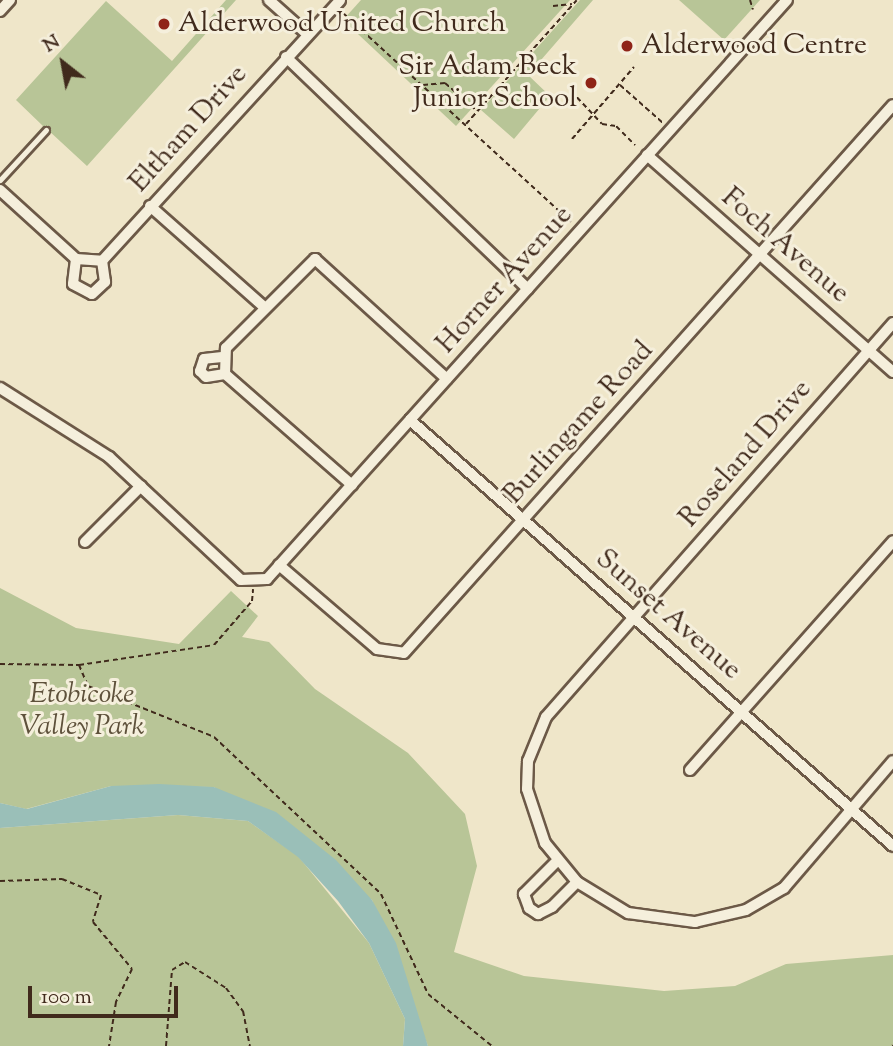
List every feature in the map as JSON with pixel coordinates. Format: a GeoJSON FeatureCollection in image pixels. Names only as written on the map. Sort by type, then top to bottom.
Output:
{"type":"FeatureCollection","features":[{"type":"Feature","properties":{"kind":"street"},"geometry":{"type":"LineString","coordinates":[[0,11],[10,0]]}},
{"type":"Feature","properties":{"kind":"street"},"geometry":{"type":"LineString","coordinates":[[269,0],[307,34]]}},
{"type":"Feature","properties":{"kind":"street","name":"Horner Avenue"},"geometry":{"type":"LineString","coordinates":[[252,584],[279,565],[787,0]]}},
{"type":"Feature","properties":{"kind":"street","name":"Eltham Drive"},"geometry":{"type":"LineString","coordinates":[[76,259],[73,284],[92,293],[105,282],[97,261],[337,2]]}},
{"type":"Feature","properties":{"kind":"street"},"geometry":{"type":"LineString","coordinates":[[286,57],[528,289]]}},
{"type":"Feature","properties":{"kind":"street","name":"Burlingame Road"},"geometry":{"type":"LineString","coordinates":[[279,565],[377,649],[393,656],[404,653],[893,106]]}},
{"type":"Feature","properties":{"kind":"street","name":"Foch Avenue"},"geometry":{"type":"LineString","coordinates":[[647,155],[893,372]]}},
{"type":"Feature","properties":{"kind":"street"},"geometry":{"type":"LineString","coordinates":[[0,190],[76,259],[97,261]]}},
{"type":"Feature","properties":{"kind":"street"},"geometry":{"type":"LineString","coordinates":[[150,206],[264,307]]}},
{"type":"Feature","properties":{"kind":"street"},"geometry":{"type":"LineString","coordinates":[[225,374],[206,377],[200,371],[204,359],[222,356],[264,307],[315,259],[447,379]]}},
{"type":"Feature","properties":{"kind":"street","name":"Roseland Drive"},"geometry":{"type":"LineString","coordinates":[[893,323],[634,615],[534,739],[527,789],[533,818],[556,862],[577,882],[628,913],[685,922],[720,918],[784,888],[893,761]]}},
{"type":"Feature","properties":{"kind":"street"},"geometry":{"type":"LineString","coordinates":[[222,356],[225,374],[352,485]]}},
{"type":"Feature","properties":{"kind":"street"},"geometry":{"type":"LineString","coordinates":[[0,388],[78,434],[141,486],[236,577],[252,584]]}},
{"type":"Feature","properties":{"kind":"street","name":"Sunset Avenue"},"geometry":{"type":"LineString","coordinates":[[410,420],[742,710],[893,846]]}},
{"type":"Feature","properties":{"kind":"street"},"geometry":{"type":"LineString","coordinates":[[85,541],[141,486]]}},
{"type":"Feature","properties":{"kind":"street"},"geometry":{"type":"LineString","coordinates":[[690,770],[893,541]]}},
{"type":"Feature","properties":{"kind":"street"},"geometry":{"type":"LineString","coordinates":[[556,862],[524,894],[529,908],[538,914],[552,907],[577,882]]}},
{"type":"Feature","properties":{"kind":"lane"},"geometry":{"type":"LineString","coordinates":[[0,180],[47,130]]}},
{"type":"Feature","properties":{"kind":"path"},"geometry":{"type":"LineString","coordinates":[[465,125],[577,0]]}},
{"type":"Feature","properties":{"kind":"path"},"geometry":{"type":"LineString","coordinates":[[750,0],[753,10]]}},
{"type":"Feature","properties":{"kind":"path"},"geometry":{"type":"LineString","coordinates":[[337,2],[420,85],[579,229]]}},
{"type":"Feature","properties":{"kind":"path"},"geometry":{"type":"LineString","coordinates":[[553,6],[573,4]]}},
{"type":"Feature","properties":{"kind":"path"},"geometry":{"type":"LineString","coordinates":[[572,139],[634,67]]}},
{"type":"Feature","properties":{"kind":"path"},"geometry":{"type":"LineString","coordinates":[[420,85],[445,83],[477,112]]}},
{"type":"Feature","properties":{"kind":"path"},"geometry":{"type":"LineString","coordinates":[[619,85],[670,129]]}},
{"type":"Feature","properties":{"kind":"path"},"geometry":{"type":"LineString","coordinates":[[571,91],[596,112],[602,124],[616,126],[635,145]]}},
{"type":"Feature","properties":{"kind":"path"},"geometry":{"type":"LineString","coordinates":[[0,664],[79,665],[214,645],[252,601],[252,584]]}},
{"type":"Feature","properties":{"kind":"path"},"geometry":{"type":"LineString","coordinates":[[79,665],[88,686],[197,727],[233,753],[381,894],[428,994],[492,1046]]}},
{"type":"Feature","properties":{"kind":"path"},"geometry":{"type":"LineString","coordinates":[[0,881],[62,880],[101,895],[93,922],[132,969],[116,1002],[110,1046]]}},
{"type":"Feature","properties":{"kind":"path"},"geometry":{"type":"LineString","coordinates":[[166,1046],[172,970],[185,962],[226,988],[243,1011],[250,1046]]}},
{"type":"Feature","properties":{"kind":"green space"},"geometry":{"type":"Polygon","coordinates":[[[226,0],[236,0],[87,166],[48,130],[6,177],[1,173],[43,126],[16,100],[106,1],[172,61],[226,0]]]}},
{"type":"Feature","properties":{"kind":"green space"},"geometry":{"type":"Polygon","coordinates":[[[361,0],[570,0],[456,126],[343,20],[361,0]]]}},
{"type":"Feature","properties":{"kind":"green space"},"geometry":{"type":"Polygon","coordinates":[[[580,0],[593,0],[528,75],[550,96],[514,139],[481,110],[580,0]]]}},
{"type":"Feature","properties":{"kind":"green space"},"geometry":{"type":"Polygon","coordinates":[[[679,0],[760,0],[724,40],[679,0]]]}},
{"type":"Feature","properties":{"kind":"green space","name":"Etobicoke Valley Park"},"geometry":{"type":"Polygon","coordinates":[[[0,588],[76,628],[179,644],[231,591],[258,616],[242,637],[269,642],[315,689],[408,753],[465,814],[477,866],[454,952],[524,976],[664,991],[735,986],[786,964],[893,955],[893,1046],[428,1046],[372,900],[214,787],[111,786],[26,809],[0,803],[0,588]]]}},
{"type":"Feature","properties":{"kind":"green space"},"geometry":{"type":"Polygon","coordinates":[[[178,815],[248,821],[298,856],[369,943],[405,1019],[403,1046],[0,1046],[0,828],[178,815]]]}},
{"type":"Feature","properties":{"kind":"water"},"geometry":{"type":"Polygon","coordinates":[[[159,784],[214,787],[276,812],[336,860],[372,900],[396,943],[428,1046],[403,1046],[405,1019],[369,943],[338,901],[298,857],[248,821],[178,815],[0,828],[0,803],[27,809],[111,786],[159,784]]]}},
{"type":"Feature","properties":{"kind":"place","name":"Alderwood United Church"},"geometry":{"type":"Point","coordinates":[164,24]}},
{"type":"Feature","properties":{"kind":"place","name":"Alderwood Centre"},"geometry":{"type":"Point","coordinates":[627,46]}},
{"type":"Feature","properties":{"kind":"place","name":"Sir Adam Beck Junior School"},"geometry":{"type":"Point","coordinates":[591,83]}}]}
